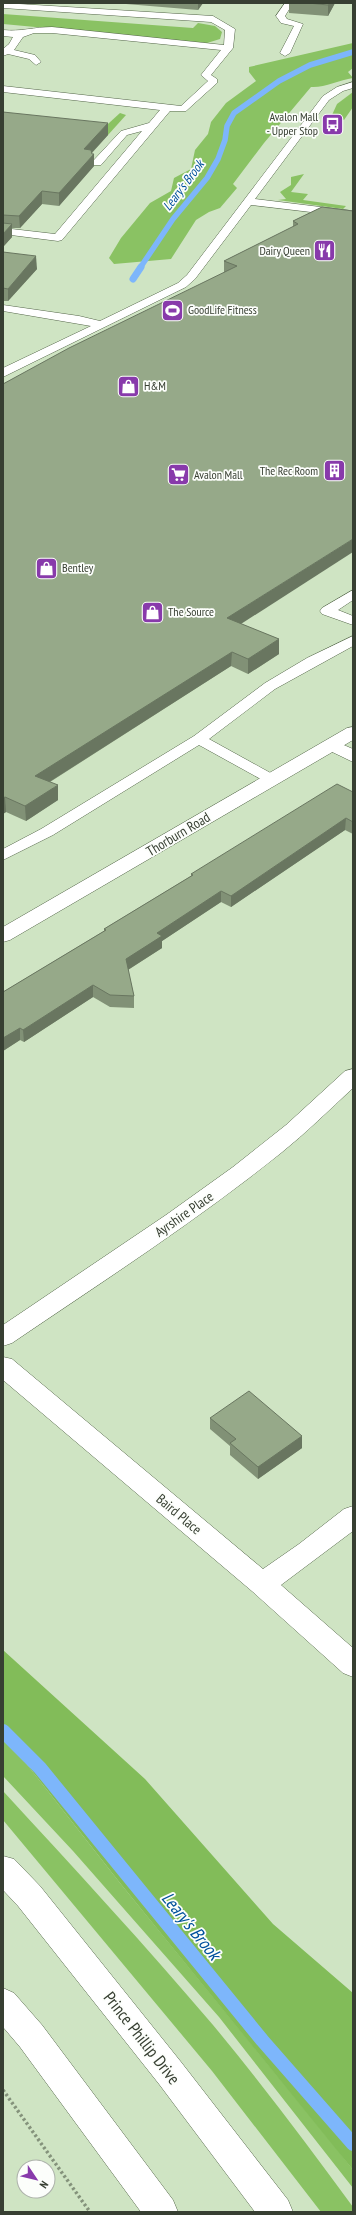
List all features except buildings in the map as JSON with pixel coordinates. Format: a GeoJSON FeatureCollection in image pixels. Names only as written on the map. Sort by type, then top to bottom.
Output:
{"type":"FeatureCollection","features":[{"type":"Feature","properties":{"kind":"main road","name":"Thorburn Road"},"geometry":{"type":"LineString","coordinates":[[3,936],[353,732]]}},
{"type":"Feature","properties":{"kind":"main road"},"geometry":{"type":"LineString","coordinates":[[332,744],[353,756]]}},
{"type":"Feature","properties":{"kind":"main road","name":"Ayrshire Place"},"geometry":{"type":"LineString","coordinates":[[3,1337],[180,1218],[223,1186],[275,1146],[353,1076]]}},
{"type":"Feature","properties":{"kind":"main road","name":"Baird Place"},"geometry":{"type":"LineString","coordinates":[[3,1366],[262,1584],[353,1665]]}},
{"type":"Feature","properties":{"kind":"main road"},"geometry":{"type":"LineString","coordinates":[[262,1584],[308,1552],[353,1516]]}},
{"type":"Feature","properties":{"kind":"main road","name":"Prince Phillip Drive"},"geometry":{"type":"LineString","coordinates":[[3,1869],[29,1896],[170,2073],[276,2212]]}},
{"type":"Feature","properties":{"kind":"main road"},"geometry":{"type":"LineString","coordinates":[[3,2003],[31,2036],[161,2212]]}},
{"type":"Feature","properties":{"kind":"lane"},"geometry":{"type":"LineString","coordinates":[[285,53],[299,24],[284,21],[280,16],[289,3]]}},
{"type":"Feature","properties":{"kind":"lane"},"geometry":{"type":"LineString","coordinates":[[3,5],[33,5],[213,19],[230,29],[228,48],[206,75],[214,81],[183,109],[3,89]]}},
{"type":"Feature","properties":{"kind":"lane"},"geometry":{"type":"LineString","coordinates":[[3,33],[19,34],[33,30],[52,30],[228,48]]}},
{"type":"Feature","properties":{"kind":"lane"},"geometry":{"type":"LineString","coordinates":[[5,51],[13,46],[19,34]]}},
{"type":"Feature","properties":{"kind":"lane"},"geometry":{"type":"LineString","coordinates":[[3,38],[7,42],[5,51]]}},
{"type":"Feature","properties":{"kind":"lane"},"geometry":{"type":"LineString","coordinates":[[5,51],[32,57],[36,62]]}},
{"type":"Feature","properties":{"kind":"lane"},"geometry":{"type":"LineString","coordinates":[[4,372],[182,285],[191,277],[326,98],[340,88],[353,85]]}},
{"type":"Feature","properties":{"kind":"lane"},"geometry":{"type":"LineString","coordinates":[[3,231],[58,238],[167,108]]}},
{"type":"Feature","properties":{"kind":"lane"},"geometry":{"type":"LineString","coordinates":[[97,163],[124,133],[153,125]]}},
{"type":"Feature","properties":{"kind":"lane"},"geometry":{"type":"LineString","coordinates":[[248,201],[353,214]]}},
{"type":"Feature","properties":{"kind":"lane"},"geometry":{"type":"LineString","coordinates":[[3,308],[79,319],[102,325]]}},
{"type":"Feature","properties":{"kind":"lane"},"geometry":{"type":"LineString","coordinates":[[353,594],[327,611],[353,621]]}},
{"type":"Feature","properties":{"kind":"lane"},"geometry":{"type":"LineString","coordinates":[[3,855],[47,832],[199,738],[270,686],[312,661],[353,640]]}},
{"type":"Feature","properties":{"kind":"lane"},"geometry":{"type":"LineString","coordinates":[[199,738],[271,779]]}},
{"type":"Feature","properties":{"kind":"path"},"geometry":{"type":"LineString","coordinates":[[3,2090],[90,2212]]}},
{"type":"Feature","properties":{"kind":"green space"},"geometry":{"type":"Polygon","coordinates":[[[3,14],[193,28],[198,23],[215,26],[222,32],[220,39],[207,43],[3,24],[3,14]]]}},
{"type":"Feature","properties":{"kind":"green space"},"geometry":{"type":"Polygon","coordinates":[[[353,43],[353,68],[348,72],[353,78],[311,87],[264,143],[233,184],[237,188],[220,208],[209,212],[196,220],[171,259],[114,264],[109,258],[121,238],[150,203],[171,191],[174,178],[191,169],[195,150],[208,134],[211,122],[226,103],[256,81],[249,72],[249,67],[353,43]]]}},
{"type":"Feature","properties":{"kind":"green space"},"geometry":{"type":"Polygon","coordinates":[[[353,92],[353,107],[344,120],[332,115],[337,104],[353,92]]]}},
{"type":"Feature","properties":{"kind":"green space"},"geometry":{"type":"Polygon","coordinates":[[[120,113],[126,115],[108,135],[97,134],[120,113]]]}},
{"type":"Feature","properties":{"kind":"green space"},"geometry":{"type":"Polygon","coordinates":[[[304,174],[291,192],[308,194],[303,200],[346,206],[343,209],[278,200],[286,199],[280,192],[291,185],[291,177],[304,174]]]}},
{"type":"Feature","properties":{"kind":"green space"},"geometry":{"type":"Polygon","coordinates":[[[3,1650],[145,1779],[273,1924],[353,1993],[353,2170],[120,1883],[3,1734],[3,1650]]]}},
{"type":"Feature","properties":{"kind":"green space"},"geometry":{"type":"Polygon","coordinates":[[[3,1734],[120,1883],[353,2170],[353,2188],[219,2017],[73,1851],[3,1776],[3,1734]]]}},
{"type":"Feature","properties":{"kind":"green space"},"geometry":{"type":"Polygon","coordinates":[[[3,1791],[83,1878],[213,2025],[302,2138],[353,2207],[353,2212],[321,2212],[212,2071],[3,1820],[3,1791]]]}},
{"type":"Feature","properties":{"kind":"waterway","name":"Leary's Brook"},"geometry":{"type":"LineString","coordinates":[[140,268],[173,219],[207,178],[218,159],[225,140],[227,126],[234,113],[279,81],[310,65],[353,52]]}},
{"type":"Feature","properties":{"kind":"waterway","name":"Leary's Brook"},"geometry":{"type":"LineString","coordinates":[[133,279],[141,267]]}},
{"type":"Feature","properties":{"kind":"waterway","name":"Leary's Brook"},"geometry":{"type":"LineString","coordinates":[[3,1731],[40,1768],[262,2040],[353,2144]]}},
{"type":"Feature","properties":{"kind":"place","name":"Avalon Mall - Upper Stop"},"geometry":{"type":"Point","coordinates":[333,124]}},
{"type":"Feature","properties":{"kind":"place","name":"Dairy Queen"},"geometry":{"type":"Point","coordinates":[325,251]}},
{"type":"Feature","properties":{"kind":"place","name":"GoodLife Fitness"},"geometry":{"type":"Point","coordinates":[172,310]}},
{"type":"Feature","properties":{"kind":"place","name":"H&M"},"geometry":{"type":"Point","coordinates":[128,386]}},
{"type":"Feature","properties":{"kind":"place","name":"The Rec Room"},"geometry":{"type":"Point","coordinates":[334,471]}},
{"type":"Feature","properties":{"kind":"place","name":"Avalon Mall"},"geometry":{"type":"Point","coordinates":[178,475]}},
{"type":"Feature","properties":{"kind":"place","name":"Bentley"},"geometry":{"type":"Point","coordinates":[47,568]}},
{"type":"Feature","properties":{"kind":"place","name":"The Source"},"geometry":{"type":"Point","coordinates":[152,612]}}]}
